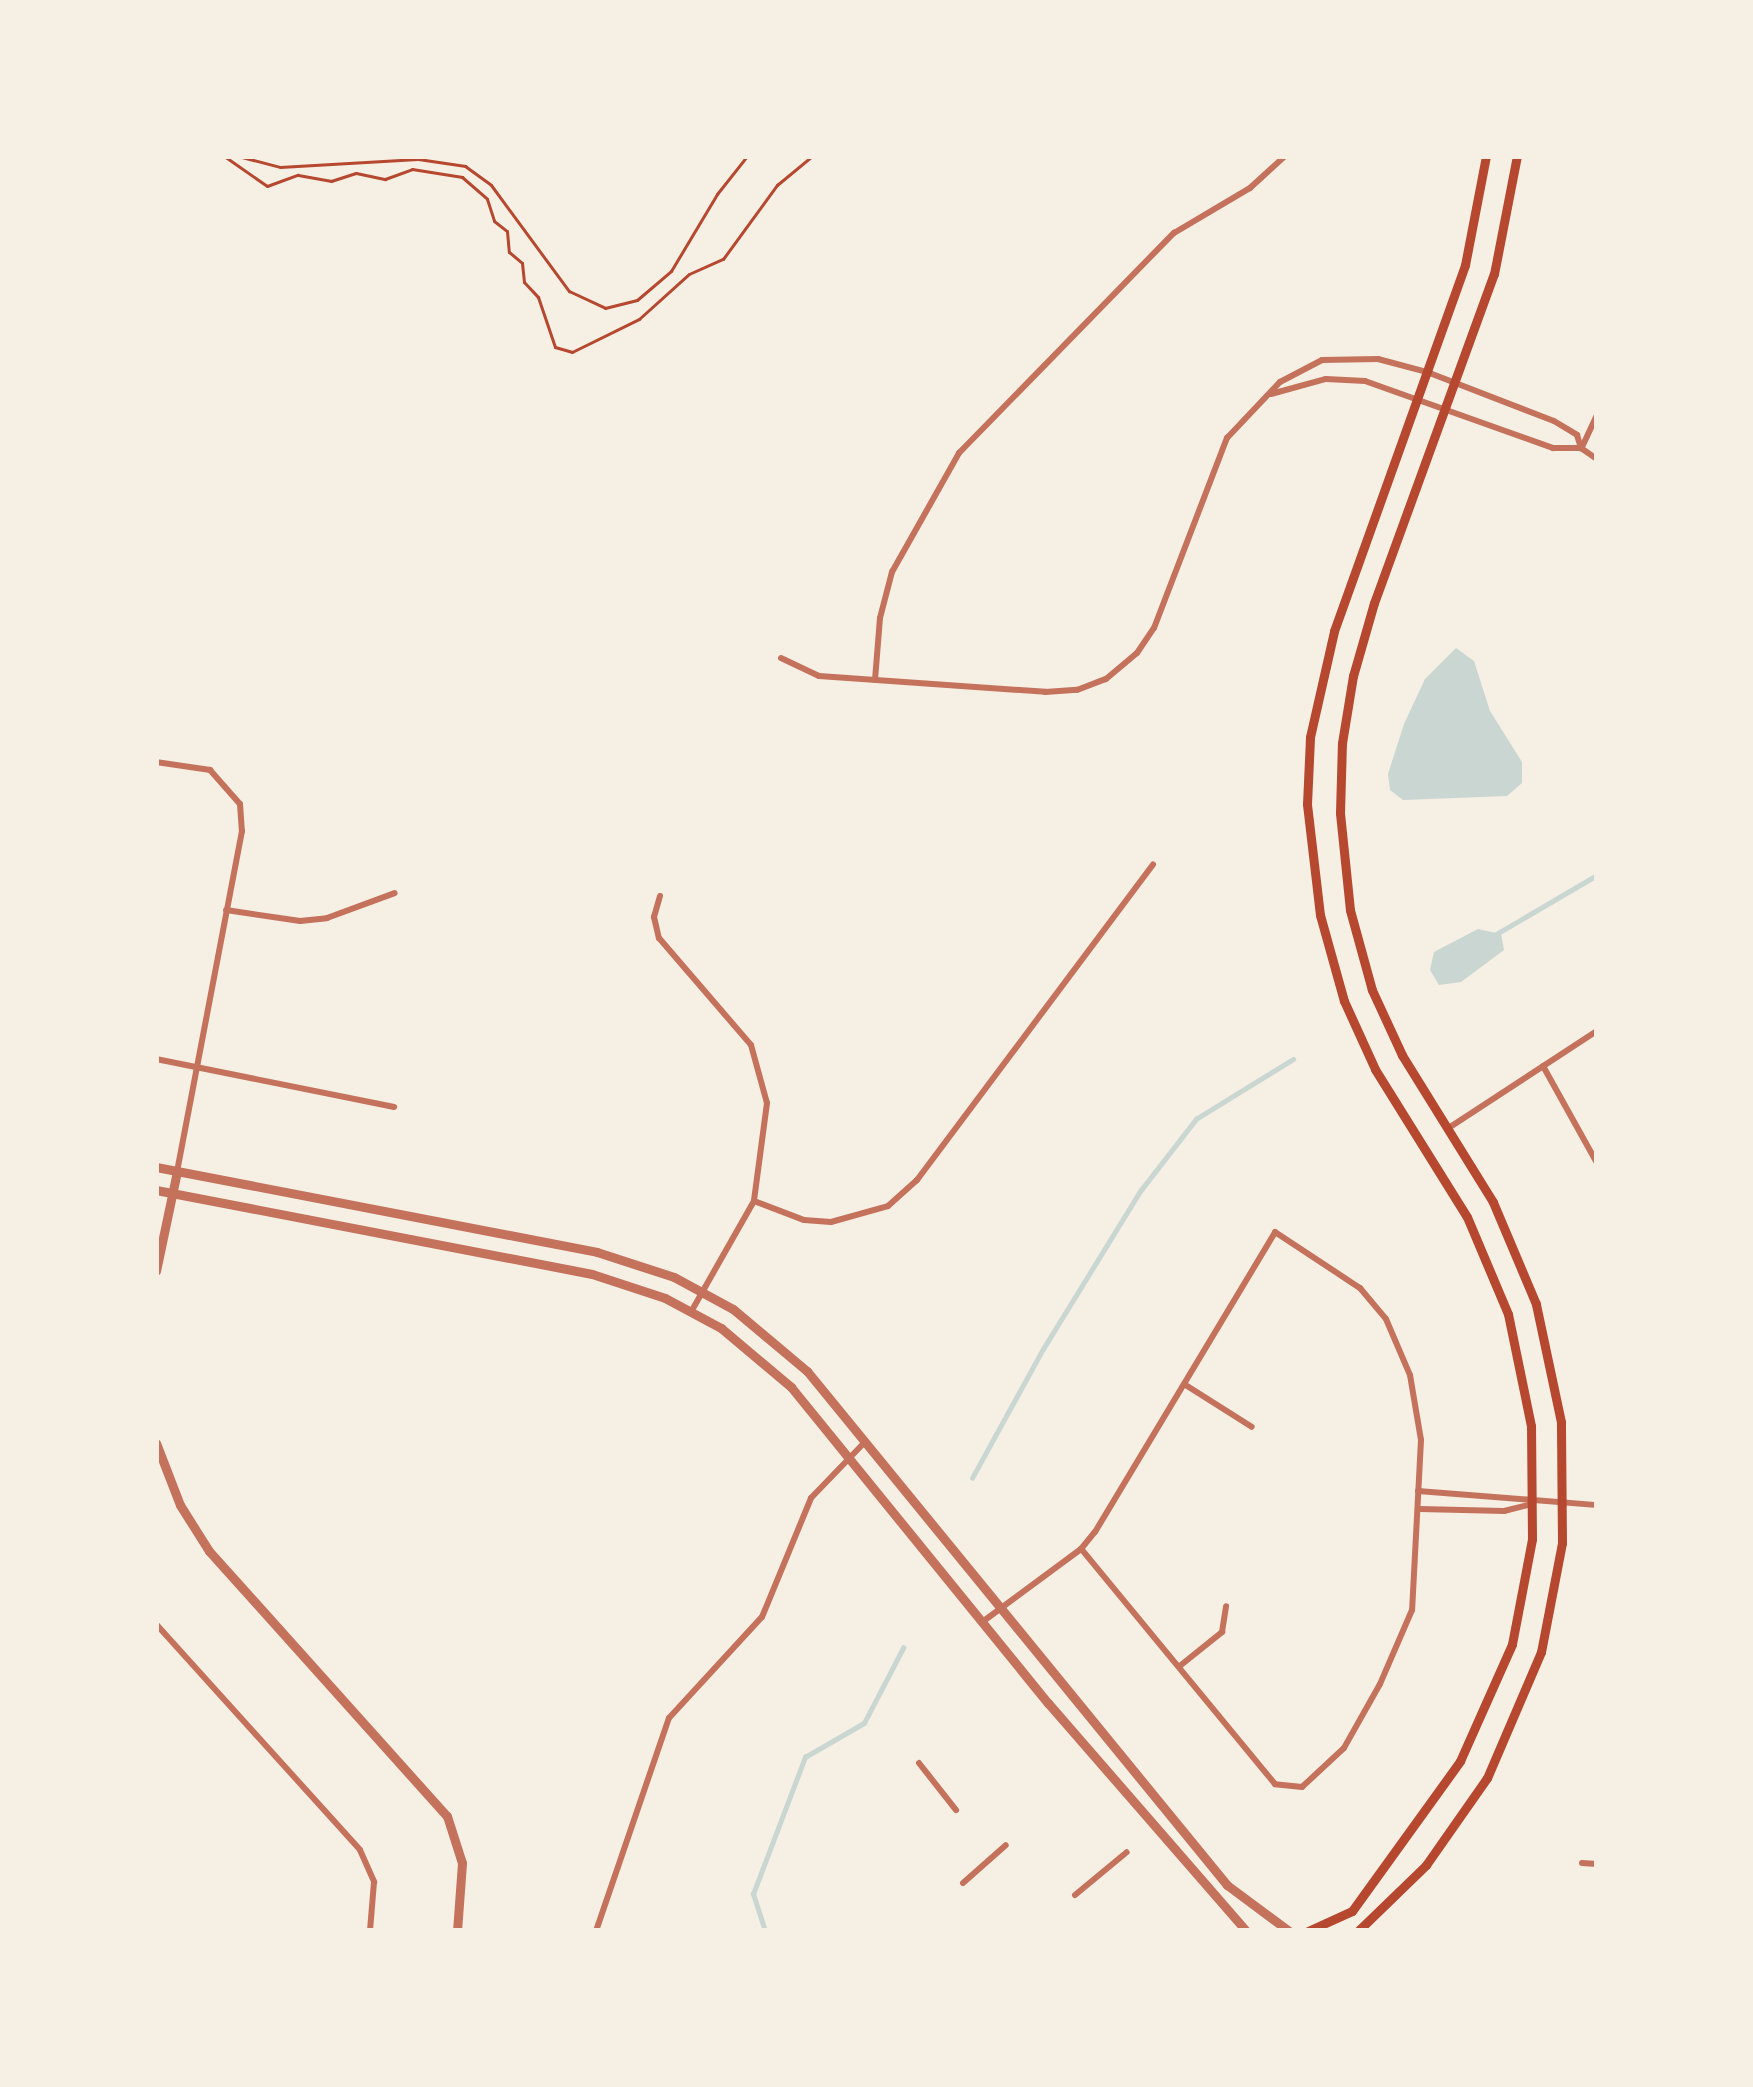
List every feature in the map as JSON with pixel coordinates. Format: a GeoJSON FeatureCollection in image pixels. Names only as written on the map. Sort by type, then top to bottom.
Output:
{"type":"FeatureCollection","features":[{"type":"Feature","properties":{"kind":"main road"},"geometry":{"type":"LineString","coordinates":[[1308,1931],[1352,1912],[1471,1741],[1512,1644],[1535,1503],[1526,1387],[1496,1278],[1467,1217],[1358,1034],[1335,973],[1315,883],[1307,773],[1317,701],[1340,614],[1469,251],[1486,156]]}},
{"type":"Feature","properties":{"kind":"main road"},"geometry":{"type":"LineString","coordinates":[[1358,1931],[1442,1847],[1506,1739],[1550,1618],[1565,1504],[1562,1422],[1536,1304],[1511,1238],[1402,1055],[1368,977],[1350,910],[1340,813],[1342,743],[1353,676],[1502,245],[1516,156]]}},
{"type":"Feature","properties":{"kind":"street"},"geometry":{"type":"LineString","coordinates":[[875,680],[880,618],[892,572],[959,453],[1161,245],[1250,188],[1285,156]]}},
{"type":"Feature","properties":{"kind":"street"},"geometry":{"type":"LineString","coordinates":[[781,658],[805,673],[1060,692],[1118,671],[1154,628],[1218,458],[1237,423],[1292,372],[1336,358],[1378,358],[1427,372],[1553,421],[1577,435],[1582,448],[1597,459]]}},
{"type":"Feature","properties":{"kind":"street"},"geometry":{"type":"LineString","coordinates":[[1262,397],[1306,382],[1348,379],[1418,398],[1553,448],[1582,448]]}},
{"type":"Feature","properties":{"kind":"street"},"geometry":{"type":"LineString","coordinates":[[1582,448],[1597,416]]}},
{"type":"Feature","properties":{"kind":"street"},"geometry":{"type":"LineString","coordinates":[[156,762],[210,770],[240,804],[242,831],[156,1271]]}},
{"type":"Feature","properties":{"kind":"street"},"geometry":{"type":"LineString","coordinates":[[754,1202],[804,1220],[831,1222],[888,1206],[917,1180],[1153,865]]}},
{"type":"Feature","properties":{"kind":"street"},"geometry":{"type":"LineString","coordinates":[[226,910],[300,921],[394,892]]}},
{"type":"Feature","properties":{"kind":"street"},"geometry":{"type":"LineString","coordinates":[[660,896],[654,916],[659,938],[751,1045],[767,1103],[754,1202],[692,1310]]}},
{"type":"Feature","properties":{"kind":"street"},"geometry":{"type":"LineString","coordinates":[[1447,1129],[1597,1031]]}},
{"type":"Feature","properties":{"kind":"street"},"geometry":{"type":"LineString","coordinates":[[156,1059],[394,1107]]}},
{"type":"Feature","properties":{"kind":"street"},"geometry":{"type":"LineString","coordinates":[[1543,1066],[1597,1163]]}},
{"type":"Feature","properties":{"kind":"street"},"geometry":{"type":"LineString","coordinates":[[156,1167],[597,1252],[703,1291],[796,1360],[1004,1607],[1228,1886],[1289,1931]]}},
{"type":"Feature","properties":{"kind":"street"},"geometry":{"type":"LineString","coordinates":[[156,1190],[592,1274],[692,1310],[770,1366],[986,1620],[1048,1702],[1246,1931]]}},
{"type":"Feature","properties":{"kind":"street"},"geometry":{"type":"LineString","coordinates":[[986,1620],[1081,1549],[1275,1232],[1360,1288],[1386,1319],[1409,1375],[1421,1440],[1412,1610],[1344,1748],[1302,1787],[1275,1784],[1081,1549]]}},
{"type":"Feature","properties":{"kind":"street"},"geometry":{"type":"LineString","coordinates":[[1183,1384],[1252,1427]]}},
{"type":"Feature","properties":{"kind":"street"},"geometry":{"type":"LineString","coordinates":[[156,1443],[180,1504],[209,1551],[448,1816],[462,1863],[457,1931]]}},
{"type":"Feature","properties":{"kind":"street"},"geometry":{"type":"LineString","coordinates":[[596,1931],[669,1718],[762,1617],[811,1498],[864,1443]]}},
{"type":"Feature","properties":{"kind":"street"},"geometry":{"type":"LineString","coordinates":[[1418,1491],[1597,1505]]}},
{"type":"Feature","properties":{"kind":"street"},"geometry":{"type":"LineString","coordinates":[[1418,1509],[1504,1511],[1535,1503]]}},
{"type":"Feature","properties":{"kind":"street"},"geometry":{"type":"LineString","coordinates":[[1180,1665],[1222,1632],[1226,1606]]}},
{"type":"Feature","properties":{"kind":"street"},"geometry":{"type":"LineString","coordinates":[[156,1624],[360,1850],[374,1882],[370,1931]]}},
{"type":"Feature","properties":{"kind":"street"},"geometry":{"type":"LineString","coordinates":[[919,1763],[956,1810]]}},
{"type":"Feature","properties":{"kind":"street"},"geometry":{"type":"LineString","coordinates":[[963,1883],[1006,1845]]}},
{"type":"Feature","properties":{"kind":"street"},"geometry":{"type":"LineString","coordinates":[[1076,1895],[1127,1852]]}},
{"type":"Feature","properties":{"kind":"street"},"geometry":{"type":"LineString","coordinates":[[1582,1864],[1597,1864]]}},
{"type":"Feature","properties":{"kind":"path"},"geometry":{"type":"LineString","coordinates":[[224,156],[268,186],[298,176],[331,181],[356,172],[381,179],[412,169],[463,177],[488,199],[494,221],[507,231],[509,252],[521,263],[524,282],[538,297],[555,346],[572,352],[640,319],[683,278],[723,259],[777,185],[812,156]]}},
{"type":"Feature","properties":{"kind":"path"},"geometry":{"type":"LineString","coordinates":[[238,156],[269,166],[418,159],[474,170],[569,291],[605,308],[637,300],[671,271],[717,194],[747,156]]}},
{"type":"Feature","properties":{"kind":"shaded area"},"geometry":{"type":"Polygon","coordinates":[[[1456,648],[1474,661],[1490,711],[1522,762],[1522,783],[1507,796],[1403,800],[1390,790],[1388,774],[1404,724],[1425,679],[1456,648]]]}},
{"type":"Feature","properties":{"kind":"shaded area"},"geometry":{"type":"Polygon","coordinates":[[[1478,929],[1501,934],[1504,950],[1461,982],[1439,985],[1430,970],[1434,952],[1478,929]]]}},
{"type":"Feature","properties":{"kind":"waterway"},"geometry":{"type":"LineString","coordinates":[[1493,936],[1597,875]]}},
{"type":"Feature","properties":{"kind":"waterway"},"geometry":{"type":"LineString","coordinates":[[972,1478],[1043,1349],[1141,1190],[1196,1119],[1293,1059]]}},
{"type":"Feature","properties":{"kind":"waterway"},"geometry":{"type":"LineString","coordinates":[[765,1931],[753,1894],[805,1757],[864,1723],[903,1648]]}}]}
